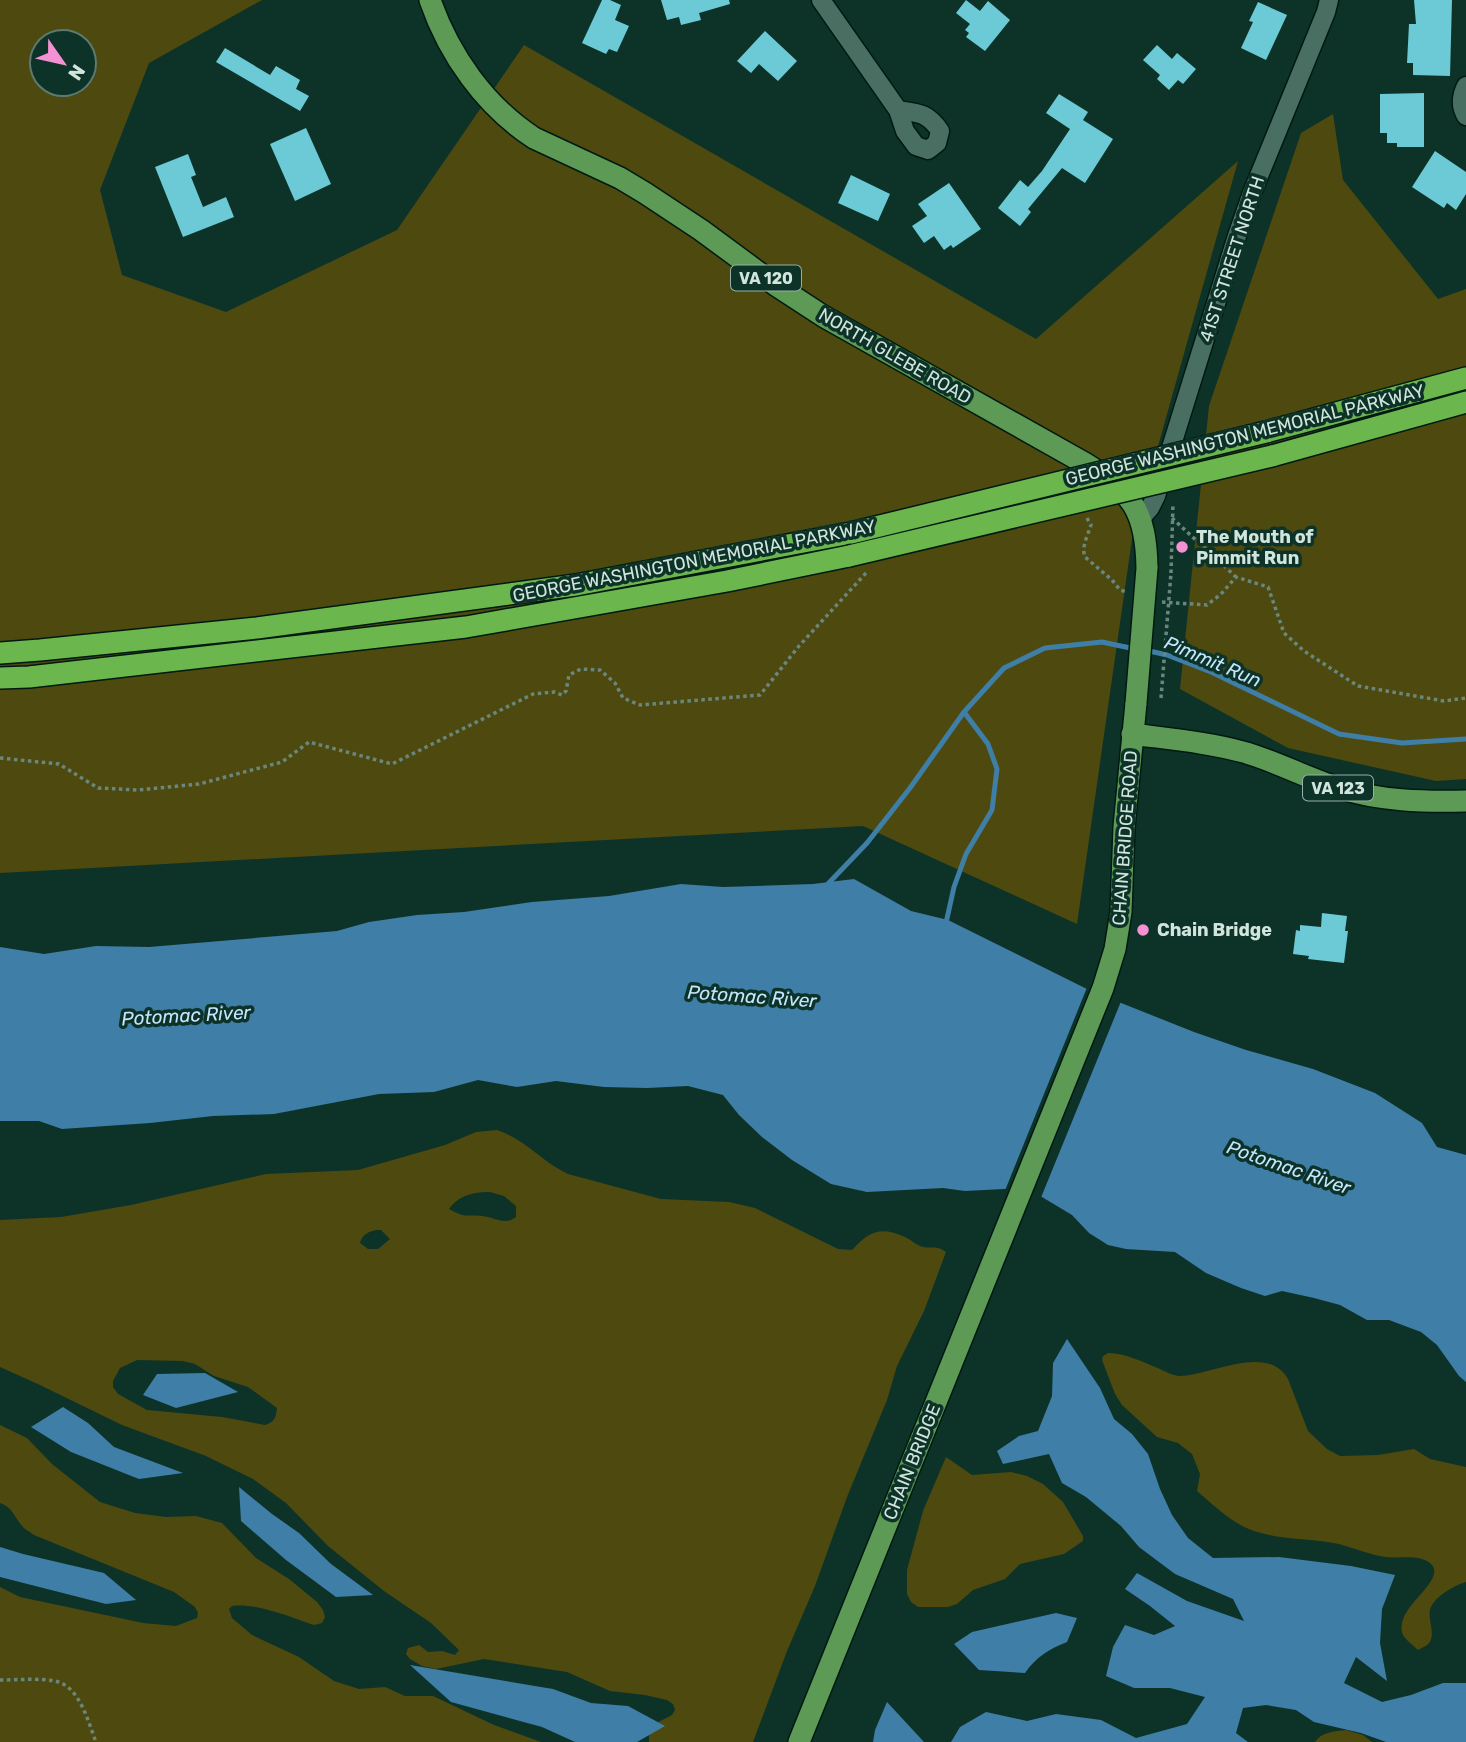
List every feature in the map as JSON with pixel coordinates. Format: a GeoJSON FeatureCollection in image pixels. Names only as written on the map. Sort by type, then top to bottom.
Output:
{"type":"FeatureCollection","features":[{"type":"Feature","properties":{"kind":"highway","name":"GEORGE WASHINGTON MEMORIAL PARKWAY"},"geometry":{"type":"LineString","coordinates":[[0,653],[257,628],[576,585],[851,533],[1266,432],[1466,378]]}},
{"type":"Feature","properties":{"kind":"highway","name":"GEORGE WASHINGTON MEMORIAL PARKWAY"},"geometry":{"type":"LineString","coordinates":[[0,678],[29,677],[466,627],[727,581],[849,556],[1272,456],[1466,402]]}},
{"type":"Feature","properties":{"kind":"main road","name":"NORTH GLEBE ROAD"},"geometry":{"type":"LineString","coordinates":[[430,0],[445,36],[471,78],[485,96],[523,131],[645,192],[823,316],[1086,464],[1125,493],[1141,519],[1146,540],[1147,568],[1132,734]]}},
{"type":"Feature","properties":{"kind":"main road","name":"CHAIN BRIDGE ROAD"},"geometry":{"type":"LineString","coordinates":[[1099,998],[1115,949],[1121,912],[1124,827],[1132,734],[1217,746],[1246,753],[1324,783],[1365,795],[1414,801],[1466,801]]}},
{"type":"Feature","properties":{"kind":"main road","name":"CHAIN BRIDGE"},"geometry":{"type":"LineString","coordinates":[[799,1742],[1099,998]]}},
{"type":"Feature","properties":{"kind":"street"},"geometry":{"type":"LineString","coordinates":[[821,0],[898,110]]}},
{"type":"Feature","properties":{"kind":"street","name":"41ST STREET NORTH"},"geometry":{"type":"LineString","coordinates":[[1141,519],[1154,502],[1164,474],[1252,193],[1329,0]]}},
{"type":"Feature","properties":{"kind":"street"},"geometry":{"type":"LineString","coordinates":[[1466,86],[1461,104],[1466,117]]}},
{"type":"Feature","properties":{"kind":"path"},"geometry":{"type":"LineString","coordinates":[[1161,698],[1171,573],[1172,518],[1172,500],[1164,474]]}},
{"type":"Feature","properties":{"kind":"path"},"geometry":{"type":"LineString","coordinates":[[1082,510],[1091,524],[1083,552],[1085,557],[1121,590],[1133,594]]}},
{"type":"Feature","properties":{"kind":"path"},"geometry":{"type":"LineString","coordinates":[[1172,518],[1236,577],[1268,587],[1284,633],[1304,651],[1358,687],[1444,701],[1466,698]]}},
{"type":"Feature","properties":{"kind":"path"},"geometry":{"type":"LineString","coordinates":[[0,758],[59,764],[98,788],[138,790],[199,784],[282,762],[309,742],[392,764],[533,694],[554,692],[562,695],[566,691],[569,676],[581,669],[600,670],[615,683],[624,698],[640,705],[760,695],[799,646],[868,570]]}},
{"type":"Feature","properties":{"kind":"path"},"geometry":{"type":"LineString","coordinates":[[1158,602],[1207,605],[1236,577]]}},
{"type":"Feature","properties":{"kind":"path"},"geometry":{"type":"LineString","coordinates":[[0,1680],[57,1681],[73,1692],[96,1742]]}},
{"type":"Feature","properties":{"kind":"shaded area"},"geometry":{"type":"Polygon","coordinates":[[[0,0],[262,0],[149,63],[100,190],[122,275],[226,312],[397,230],[524,45],[1036,339],[1238,161],[1132,539],[1077,924],[863,826],[0,873],[0,0]]]}},
{"type":"Feature","properties":{"kind":"shaded area"},"geometry":{"type":"Polygon","coordinates":[[[1333,114],[1343,180],[1438,299],[1466,289],[1466,779],[1436,781],[1288,748],[1180,689],[1209,406],[1301,133],[1333,114]]]}},
{"type":"Feature","properties":{"kind":"shaded area"},"geometry":{"type":"Polygon","coordinates":[[[497,1130],[507,1134],[568,1174],[661,1199],[729,1202],[755,1208],[838,1249],[852,1250],[864,1238],[882,1231],[897,1234],[920,1246],[939,1248],[946,1252],[924,1311],[897,1366],[887,1400],[753,1742],[649,1742],[649,1727],[672,1715],[675,1710],[673,1704],[645,1695],[610,1691],[567,1672],[484,1659],[436,1669],[422,1666],[406,1654],[408,1648],[419,1645],[428,1652],[442,1651],[455,1655],[459,1650],[431,1623],[384,1591],[328,1546],[286,1503],[253,1479],[206,1456],[122,1425],[0,1367],[0,1220],[61,1217],[131,1205],[266,1174],[358,1170],[445,1145],[476,1132],[497,1130]],[[490,1192],[467,1195],[457,1200],[449,1209],[463,1215],[504,1221],[516,1217],[516,1206],[504,1196],[490,1192]],[[381,1230],[364,1235],[360,1243],[368,1249],[378,1249],[390,1239],[381,1230]],[[137,1360],[120,1368],[113,1387],[118,1394],[147,1410],[222,1417],[265,1425],[275,1417],[277,1408],[248,1387],[214,1376],[195,1364],[183,1361],[137,1360]]]}},
{"type":"Feature","properties":{"kind":"shaded area"},"geometry":{"type":"Polygon","coordinates":[[[1108,1353],[1128,1356],[1180,1376],[1238,1364],[1267,1363],[1279,1368],[1288,1379],[1308,1431],[1327,1449],[1340,1456],[1378,1455],[1414,1449],[1430,1459],[1466,1467],[1466,1582],[1445,1592],[1432,1605],[1432,1636],[1429,1643],[1418,1650],[1403,1635],[1402,1625],[1411,1606],[1432,1580],[1434,1572],[1428,1561],[1386,1557],[1339,1544],[1264,1534],[1231,1519],[1197,1491],[1200,1474],[1192,1454],[1178,1443],[1157,1437],[1122,1405],[1102,1360],[1108,1353]]]}},
{"type":"Feature","properties":{"kind":"shaded area"},"geometry":{"type":"Polygon","coordinates":[[[0,1425],[27,1438],[52,1464],[100,1502],[135,1513],[166,1517],[196,1516],[222,1523],[256,1558],[289,1579],[323,1610],[325,1617],[322,1623],[314,1625],[263,1609],[232,1606],[229,1609],[232,1618],[252,1635],[299,1657],[334,1681],[359,1689],[385,1687],[405,1696],[433,1696],[494,1725],[541,1742],[0,1742],[0,1587],[20,1597],[143,1623],[176,1626],[197,1618],[198,1613],[195,1607],[174,1592],[34,1535],[24,1528],[11,1510],[0,1503],[0,1425]]]}},
{"type":"Feature","properties":{"kind":"shaded area"},"geometry":{"type":"Polygon","coordinates":[[[946,1457],[972,1475],[1011,1472],[1043,1484],[1063,1502],[1083,1536],[1083,1541],[1064,1554],[1020,1564],[1005,1579],[973,1590],[957,1604],[948,1607],[918,1607],[911,1602],[907,1594],[907,1570],[923,1511],[946,1457]]]}},
{"type":"Feature","properties":{"kind":"shaded area"},"geometry":{"type":"Polygon","coordinates":[[[1346,1730],[1363,1735],[1372,1742],[1315,1742],[1325,1734],[1346,1730]]]}},
{"type":"Feature","properties":{"kind":"water","name":"Potomac River"},"geometry":{"type":"Polygon","coordinates":[[[854,879],[911,911],[948,920],[1091,991],[1194,1032],[1313,1069],[1375,1093],[1422,1123],[1437,1147],[1466,1155],[1466,1382],[1437,1345],[1421,1332],[1389,1320],[1367,1320],[1340,1305],[1314,1298],[1282,1291],[1265,1296],[1206,1273],[1175,1252],[1126,1249],[1108,1245],[1089,1233],[1072,1215],[1022,1188],[867,1192],[831,1184],[792,1160],[762,1137],[723,1095],[688,1086],[604,1087],[556,1081],[517,1087],[478,1080],[434,1092],[379,1094],[274,1114],[213,1116],[62,1129],[39,1121],[0,1121],[0,947],[44,954],[96,946],[149,947],[337,931],[369,922],[417,915],[609,896],[681,884],[723,887],[813,884],[854,879]]]}},
{"type":"Feature","properties":{"kind":"water"},"geometry":{"type":"Polygon","coordinates":[[[1067,1339],[1100,1388],[1114,1419],[1132,1434],[1148,1454],[1172,1515],[1188,1538],[1213,1558],[1279,1557],[1351,1566],[1395,1575],[1382,1609],[1380,1643],[1387,1681],[1356,1657],[1344,1683],[1382,1702],[1443,1683],[1466,1683],[1466,1742],[1386,1742],[1314,1722],[1296,1710],[1266,1705],[1243,1708],[1236,1733],[1248,1742],[951,1742],[960,1727],[986,1712],[1027,1721],[1056,1714],[1101,1720],[1136,1738],[1187,1724],[1205,1697],[1170,1688],[1134,1688],[1106,1676],[1113,1647],[1125,1625],[1154,1635],[1175,1626],[1125,1589],[1137,1573],[1187,1601],[1244,1621],[1233,1599],[1175,1574],[1139,1547],[1121,1526],[1086,1497],[1062,1483],[1049,1454],[1003,1464],[997,1451],[1019,1436],[1038,1431],[1052,1396],[1053,1363],[1067,1339]]]}},
{"type":"Feature","properties":{"kind":"water"},"geometry":{"type":"Polygon","coordinates":[[[205,1373],[238,1392],[176,1408],[143,1395],[157,1374],[205,1373]]]}},
{"type":"Feature","properties":{"kind":"water"},"geometry":{"type":"Polygon","coordinates":[[[63,1407],[88,1423],[114,1447],[183,1473],[139,1479],[71,1452],[31,1427],[63,1407]]]}},
{"type":"Feature","properties":{"kind":"water"},"geometry":{"type":"Polygon","coordinates":[[[239,1487],[299,1533],[331,1564],[373,1595],[336,1597],[286,1560],[241,1521],[239,1487]]]}},
{"type":"Feature","properties":{"kind":"water"},"geometry":{"type":"Polygon","coordinates":[[[0,1547],[104,1573],[136,1600],[106,1604],[0,1577],[0,1547]]]}},
{"type":"Feature","properties":{"kind":"water"},"geometry":{"type":"Polygon","coordinates":[[[1056,1613],[1077,1618],[1067,1642],[1043,1654],[1025,1673],[979,1670],[954,1644],[972,1632],[1056,1613]]]}},
{"type":"Feature","properties":{"kind":"water"},"geometry":{"type":"Polygon","coordinates":[[[410,1665],[553,1689],[591,1703],[628,1706],[665,1726],[637,1742],[575,1742],[542,1727],[451,1702],[410,1665]]]}},
{"type":"Feature","properties":{"kind":"water"},"geometry":{"type":"Polygon","coordinates":[[[887,1702],[924,1742],[873,1742],[887,1702]]]}},
{"type":"Feature","properties":{"kind":"pier"},"geometry":{"type":"Polygon","coordinates":[[[1088,985],[1122,999],[1040,1200],[1022,1192],[1004,1193],[1088,985]]]}},
{"type":"Feature","properties":{"kind":"building"},"geometry":{"type":"Polygon","coordinates":[[[602,0],[621,5],[615,20],[629,26],[617,52],[609,49],[606,54],[582,43],[602,0]]]}},
{"type":"Feature","properties":{"kind":"building"},"geometry":{"type":"Polygon","coordinates":[[[661,0],[729,0],[730,4],[699,13],[701,20],[681,25],[679,17],[667,20],[661,0]]]}},
{"type":"Feature","properties":{"kind":"building"},"geometry":{"type":"Polygon","coordinates":[[[966,0],[980,11],[988,1],[1010,20],[985,51],[966,37],[969,33],[965,30],[970,24],[956,13],[966,0]]]}},
{"type":"Feature","properties":{"kind":"building"},"geometry":{"type":"Polygon","coordinates":[[[1414,0],[1452,0],[1450,76],[1413,75],[1413,63],[1407,63],[1409,24],[1416,24],[1414,0]]]}},
{"type":"Feature","properties":{"kind":"building"},"geometry":{"type":"Polygon","coordinates":[[[1258,2],[1287,15],[1266,60],[1241,48],[1253,22],[1249,21],[1258,2]]]}},
{"type":"Feature","properties":{"kind":"building"},"geometry":{"type":"Polygon","coordinates":[[[765,31],[797,61],[778,81],[759,64],[751,73],[737,61],[765,31]]]}},
{"type":"Feature","properties":{"kind":"building"},"geometry":{"type":"Polygon","coordinates":[[[1157,45],[1172,59],[1177,53],[1196,69],[1183,84],[1178,80],[1169,90],[1157,79],[1160,75],[1143,60],[1157,45]]]}},
{"type":"Feature","properties":{"kind":"building"},"geometry":{"type":"Polygon","coordinates":[[[225,48],[270,75],[276,66],[300,80],[296,89],[309,96],[300,111],[216,62],[225,48]]]}},
{"type":"Feature","properties":{"kind":"building"},"geometry":{"type":"Polygon","coordinates":[[[1424,93],[1424,147],[1397,147],[1397,143],[1387,143],[1387,133],[1380,133],[1380,94],[1424,93]]]}},
{"type":"Feature","properties":{"kind":"building"},"geometry":{"type":"Polygon","coordinates":[[[1059,94],[1088,112],[1083,120],[1113,139],[1085,183],[1062,168],[1028,209],[1031,212],[1020,226],[998,208],[1020,180],[1028,187],[1070,129],[1046,113],[1059,94]]]}},
{"type":"Feature","properties":{"kind":"building"},"geometry":{"type":"Polygon","coordinates":[[[306,128],[331,184],[295,201],[270,144],[306,128]]]}},
{"type":"Feature","properties":{"kind":"building"},"geometry":{"type":"Polygon","coordinates":[[[1435,151],[1466,172],[1466,194],[1456,210],[1447,203],[1444,208],[1412,187],[1435,151]]]}},
{"type":"Feature","properties":{"kind":"building"},"geometry":{"type":"Polygon","coordinates":[[[188,154],[196,175],[191,177],[203,207],[226,197],[234,217],[183,237],[155,167],[188,154]]]}},
{"type":"Feature","properties":{"kind":"building"},"geometry":{"type":"Polygon","coordinates":[[[851,175],[890,194],[878,221],[838,203],[851,175]]]}},
{"type":"Feature","properties":{"kind":"building"},"geometry":{"type":"Polygon","coordinates":[[[949,183],[981,229],[953,248],[951,245],[944,250],[934,236],[924,243],[912,226],[927,216],[918,204],[949,183]]]}},
{"type":"Feature","properties":{"kind":"building"},"geometry":{"type":"Polygon","coordinates":[[[1322,913],[1347,916],[1344,963],[1308,959],[1309,956],[1293,954],[1296,930],[1300,931],[1300,925],[1321,927],[1322,913]]]}},
{"type":"Feature","properties":{"kind":"waterway","name":"Pimmit Run"},"geometry":{"type":"LineString","coordinates":[[824,888],[867,843],[964,712],[1004,668],[1045,648],[1102,642],[1135,649]]}},
{"type":"Feature","properties":{"kind":"waterway","name":"Pimmit Run"},"geometry":{"type":"LineString","coordinates":[[1145,650],[1167,655],[1211,672],[1339,734],[1402,743],[1466,739]]}},
{"type":"Feature","properties":{"kind":"waterway","name":"Pimmit Run"},"geometry":{"type":"LineString","coordinates":[[946,923],[954,887],[966,854],[992,810],[997,769],[988,744],[964,712]]}},
{"type":"Feature","properties":{"kind":"place","name":"The Mouth of Pimmit Run"},"geometry":{"type":"Point","coordinates":[1182,547]}},
{"type":"Feature","properties":{"kind":"place","name":"Chain Bridge"},"geometry":{"type":"Point","coordinates":[1143,930]}}]}
